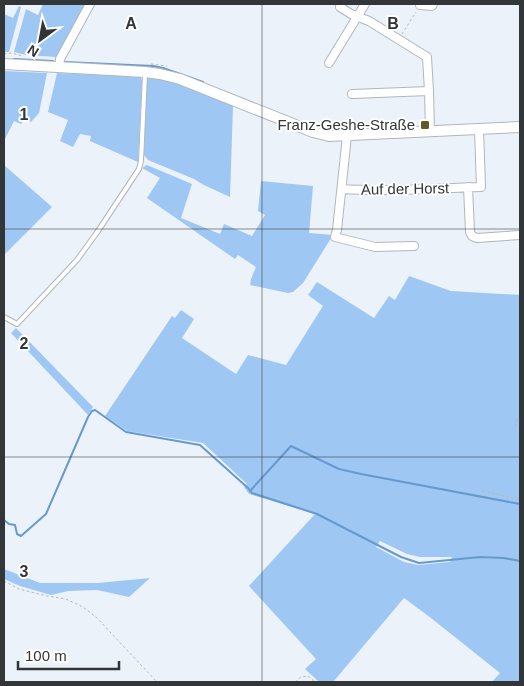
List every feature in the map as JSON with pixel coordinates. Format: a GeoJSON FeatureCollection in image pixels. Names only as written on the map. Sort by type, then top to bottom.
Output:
{"type":"FeatureCollection","features":[{"type":"Feature","properties":{"kind":"main road"},"geometry":{"type":"LineString","coordinates":[[4,64],[160,74],[180,79],[313,132],[329,136],[520,127]]}},
{"type":"Feature","properties":{"kind":"street"},"geometry":{"type":"LineString","coordinates":[[59,67],[60,59],[90,4]]}},
{"type":"Feature","properties":{"kind":"street"},"geometry":{"type":"LineString","coordinates":[[329,63],[365,4]]}},
{"type":"Feature","properties":{"kind":"street"},"geometry":{"type":"LineString","coordinates":[[420,5],[432,6],[433,4]]}},
{"type":"Feature","properties":{"kind":"street"},"geometry":{"type":"LineString","coordinates":[[340,8],[370,21],[427,57],[430,131]]}},
{"type":"Feature","properties":{"kind":"street"},"geometry":{"type":"LineString","coordinates":[[352,94],[429,91]]}},
{"type":"Feature","properties":{"kind":"street","name":"Auf der Horst"},"geometry":{"type":"LineString","coordinates":[[342,189],[481,187],[479,129]]}},
{"type":"Feature","properties":{"kind":"street","name":"Auf der Horst"},"geometry":{"type":"LineString","coordinates":[[347,136],[335,236],[375,248],[414,246]]}},
{"type":"Feature","properties":{"kind":"street","name":"Auf der Horst"},"geometry":{"type":"LineString","coordinates":[[468,187],[470,232],[472,236],[477,238],[520,235]]}},
{"type":"Feature","properties":{"kind":"lane"},"geometry":{"type":"LineString","coordinates":[[4,316],[18,324],[77,260],[139,169],[141,161],[145,72]]}},
{"type":"Feature","properties":{"kind":"path"},"geometry":{"type":"LineString","coordinates":[[399,39],[420,5]]}},
{"type":"Feature","properties":{"kind":"path"},"geometry":{"type":"LineString","coordinates":[[520,415],[515,424],[520,428]]}},
{"type":"Feature","properties":{"kind":"path"},"geometry":{"type":"LineString","coordinates":[[482,491],[520,500]]}},
{"type":"Feature","properties":{"kind":"path"},"geometry":{"type":"LineString","coordinates":[[4,581],[19,589],[66,599],[82,607],[96,617],[157,682]]}},
{"type":"Feature","properties":{"kind":"path"},"geometry":{"type":"LineString","coordinates":[[296,682],[301,677],[308,676],[315,682]]}},
{"type":"Feature","properties":{"kind":"shaded area"},"geometry":{"type":"Polygon","coordinates":[[[43,4],[86,4],[56,57],[26,55],[14,52],[26,9],[38,15],[43,4]]]}},
{"type":"Feature","properties":{"kind":"shaded area"},"geometry":{"type":"Polygon","coordinates":[[[19,6],[21,7],[9,52],[4,52],[4,14],[13,18],[19,6]]]}},
{"type":"Feature","properties":{"kind":"shaded area"},"geometry":{"type":"Polygon","coordinates":[[[4,71],[47,73],[39,113],[31,122],[24,119],[21,124],[14,121],[5,139],[4,138],[4,71]]]}},
{"type":"Feature","properties":{"kind":"shaded area"},"geometry":{"type":"Polygon","coordinates":[[[57,73],[140,77],[142,80],[138,162],[90,141],[91,136],[80,134],[73,147],[60,141],[68,120],[48,112],[57,73]]]}},
{"type":"Feature","properties":{"kind":"shaded area"},"geometry":{"type":"Polygon","coordinates":[[[147,77],[180,85],[233,106],[230,197],[194,179],[148,160],[144,155],[147,77]]]}},
{"type":"Feature","properties":{"kind":"shaded area"},"geometry":{"type":"Polygon","coordinates":[[[4,165],[52,207],[4,255],[4,165]]]}},
{"type":"Feature","properties":{"kind":"shaded area"},"geometry":{"type":"Polygon","coordinates":[[[147,165],[192,184],[181,218],[220,234],[224,224],[252,236],[265,215],[258,211],[261,181],[313,186],[309,233],[333,235],[303,283],[293,292],[288,293],[250,285],[256,267],[238,255],[235,259],[147,198],[160,178],[142,168],[147,165]]]}},
{"type":"Feature","properties":{"kind":"shaded area"},"geometry":{"type":"Polygon","coordinates":[[[409,276],[451,291],[520,295],[520,682],[492,682],[500,673],[404,598],[333,682],[319,682],[305,669],[316,659],[249,586],[315,514],[249,494],[244,487],[247,484],[203,443],[127,431],[105,416],[172,316],[175,318],[181,310],[194,319],[182,338],[236,374],[248,355],[286,365],[323,306],[308,295],[317,282],[374,318],[389,296],[395,300],[409,276]],[[380,541],[376,547],[404,562],[418,565],[450,562],[452,557],[420,557],[407,554],[380,541]]]}},
{"type":"Feature","properties":{"kind":"shaded area"},"geometry":{"type":"Polygon","coordinates":[[[16,328],[93,407],[88,415],[11,333],[16,328]]]}},
{"type":"Feature","properties":{"kind":"shaded area"},"geometry":{"type":"Polygon","coordinates":[[[4,569],[40,583],[98,583],[150,578],[129,597],[97,590],[68,591],[51,595],[4,579],[4,569]]]}},
{"type":"Feature","properties":{"kind":"waterway"},"geometry":{"type":"LineString","coordinates":[[14,59],[53,61]]}},
{"type":"Feature","properties":{"kind":"waterway"},"geometry":{"type":"LineString","coordinates":[[65,62],[153,66],[203,82]]}},
{"type":"Feature","properties":{"kind":"waterway"},"geometry":{"type":"LineString","coordinates":[[4,520],[9,524],[15,525],[17,534],[21,536],[46,514],[88,417],[95,410],[126,432],[200,445],[252,493],[317,514],[401,557],[419,563],[480,557],[520,561]]}},
{"type":"Feature","properties":{"kind":"waterway"},"geometry":{"type":"LineString","coordinates":[[250,491],[291,446],[339,469],[520,504]]}},
{"type":"Feature","properties":{"kind":"place","name":"Franz-Geshe-Straße"},"geometry":{"type":"Point","coordinates":[425,125]}}]}
